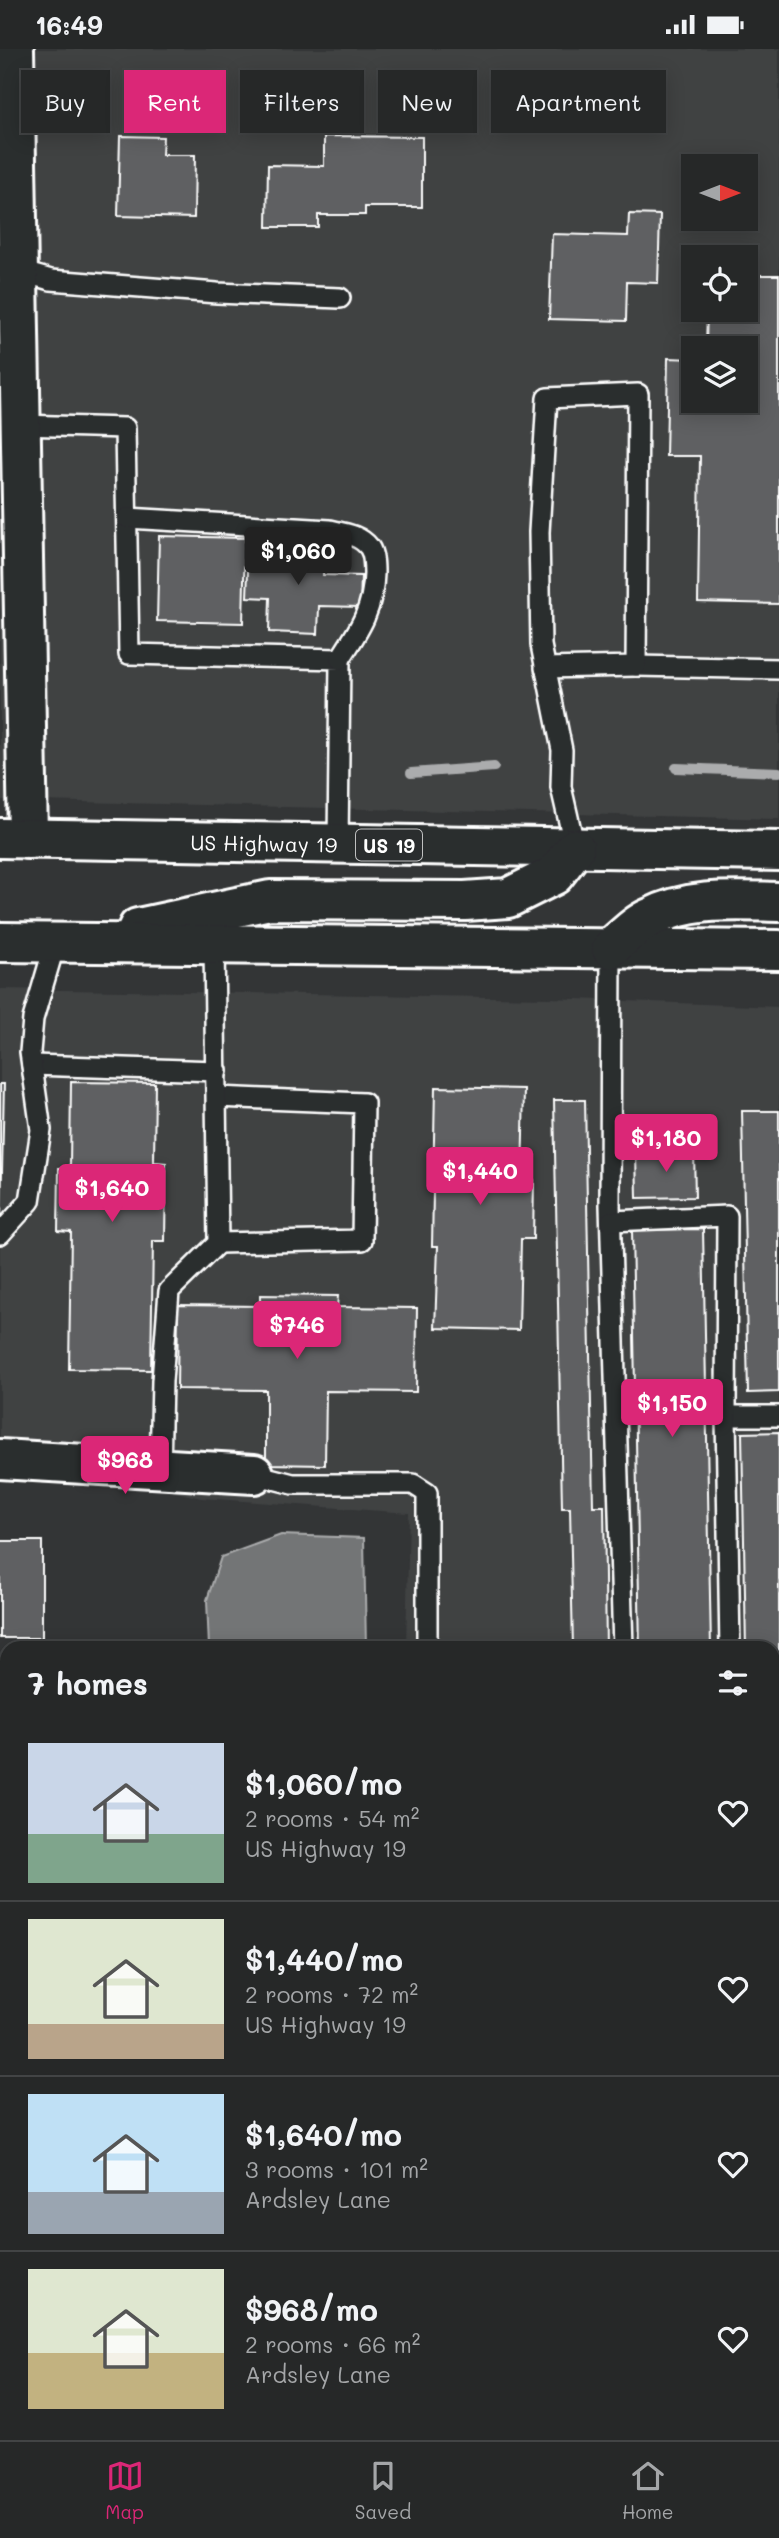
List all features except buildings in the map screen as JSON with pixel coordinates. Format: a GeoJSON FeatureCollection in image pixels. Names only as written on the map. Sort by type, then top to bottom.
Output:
{"type":"FeatureCollection","features":[{"type":"Feature","properties":{"kind":"main road"},"geometry":{"type":"LineString","coordinates":[[14,49],[8,99],[9,269],[20,425],[11,584],[14,839]]}},
{"type":"Feature","properties":{"kind":"main road","name":"US Highway 19"},"geometry":{"type":"LineString","coordinates":[[14,839],[779,851]]}},
{"type":"Feature","properties":{"kind":"main road"},"geometry":{"type":"LineString","coordinates":[[61,944],[270,900],[466,901],[508,898],[554,875],[575,848]]}},
{"type":"Feature","properties":{"kind":"main road"},"geometry":{"type":"LineString","coordinates":[[611,948],[648,918],[680,905],[721,901],[779,902]]}},
{"type":"Feature","properties":{"kind":"main road"},"geometry":{"type":"LineString","coordinates":[[0,942],[779,950]]}},
{"type":"Feature","properties":{"kind":"main road"},"geometry":{"type":"LineString","coordinates":[[0,1459],[254,1474]]}},
{"type":"Feature","properties":{"kind":"lane"},"geometry":{"type":"LineString","coordinates":[[9,269],[51,280],[218,293],[340,298]]}},
{"type":"Feature","properties":{"kind":"lane"},"geometry":{"type":"LineString","coordinates":[[575,848],[561,787],[562,750],[541,645],[539,533],[547,398],[638,394],[635,666]]}},
{"type":"Feature","properties":{"kind":"lane"},"geometry":{"type":"LineString","coordinates":[[20,425],[125,428],[129,654],[340,659]]}},
{"type":"Feature","properties":{"kind":"lane"},"geometry":{"type":"LineString","coordinates":[[127,518],[330,530],[355,537],[369,548],[374,563],[373,594],[364,622],[340,659],[338,844]]}},
{"type":"Feature","properties":{"kind":"lane"},"geometry":{"type":"LineString","coordinates":[[545,669],[635,666],[779,669]]}},
{"type":"Feature","properties":{"kind":"lane"},"geometry":{"type":"LineString","coordinates":[[0,1234],[30,1201],[41,1130],[30,1052],[33,1019],[61,944]]}},
{"type":"Feature","properties":{"kind":"lane"},"geometry":{"type":"LineString","coordinates":[[214,945],[218,1243]]}},
{"type":"Feature","properties":{"kind":"lane"},"geometry":{"type":"LineString","coordinates":[[611,948],[611,1221],[623,1641]]}},
{"type":"Feature","properties":{"kind":"lane"},"geometry":{"type":"LineString","coordinates":[[32,1065],[217,1071]]}},
{"type":"Feature","properties":{"kind":"lane"},"geometry":{"type":"LineString","coordinates":[[160,1469],[162,1381],[169,1291],[218,1243],[362,1240],[364,1103],[217,1097]]}},
{"type":"Feature","properties":{"kind":"lane"},"geometry":{"type":"LineString","coordinates":[[611,1221],[726,1216],[730,1641]]}},
{"type":"Feature","properties":{"kind":"lane"},"geometry":{"type":"LineString","coordinates":[[726,1416],[779,1416]]}},
{"type":"Feature","properties":{"kind":"lane"},"geometry":{"type":"LineString","coordinates":[[254,1474],[293,1484],[413,1484],[427,1493],[427,1641]]}},
{"type":"Feature","properties":{"kind":"shaded area"},"geometry":{"type":"Polygon","coordinates":[[[27,49],[779,49],[779,819],[0,800],[0,262],[39,261],[32,133],[110,133],[110,70],[28,70],[27,49]]]}},
{"type":"Feature","properties":{"kind":"shaded area"},"geometry":{"type":"Polygon","coordinates":[[[0,989],[550,998],[779,1007],[779,1641],[406,1641],[409,1513],[201,1498],[0,1450],[0,989]]]}},
{"type":"Feature","properties":{"kind":"shaded area"},"geometry":{"type":"Polygon","coordinates":[[[281,1535],[364,1538],[366,1641],[209,1641],[207,1600],[221,1557],[281,1535]]]}},
{"type":"Feature","properties":{"kind":"waterway"},"geometry":{"type":"LineString","coordinates":[[411,773],[494,767]]}},
{"type":"Feature","properties":{"kind":"waterway"},"geometry":{"type":"LineString","coordinates":[[676,768],[779,772]]}}]}
